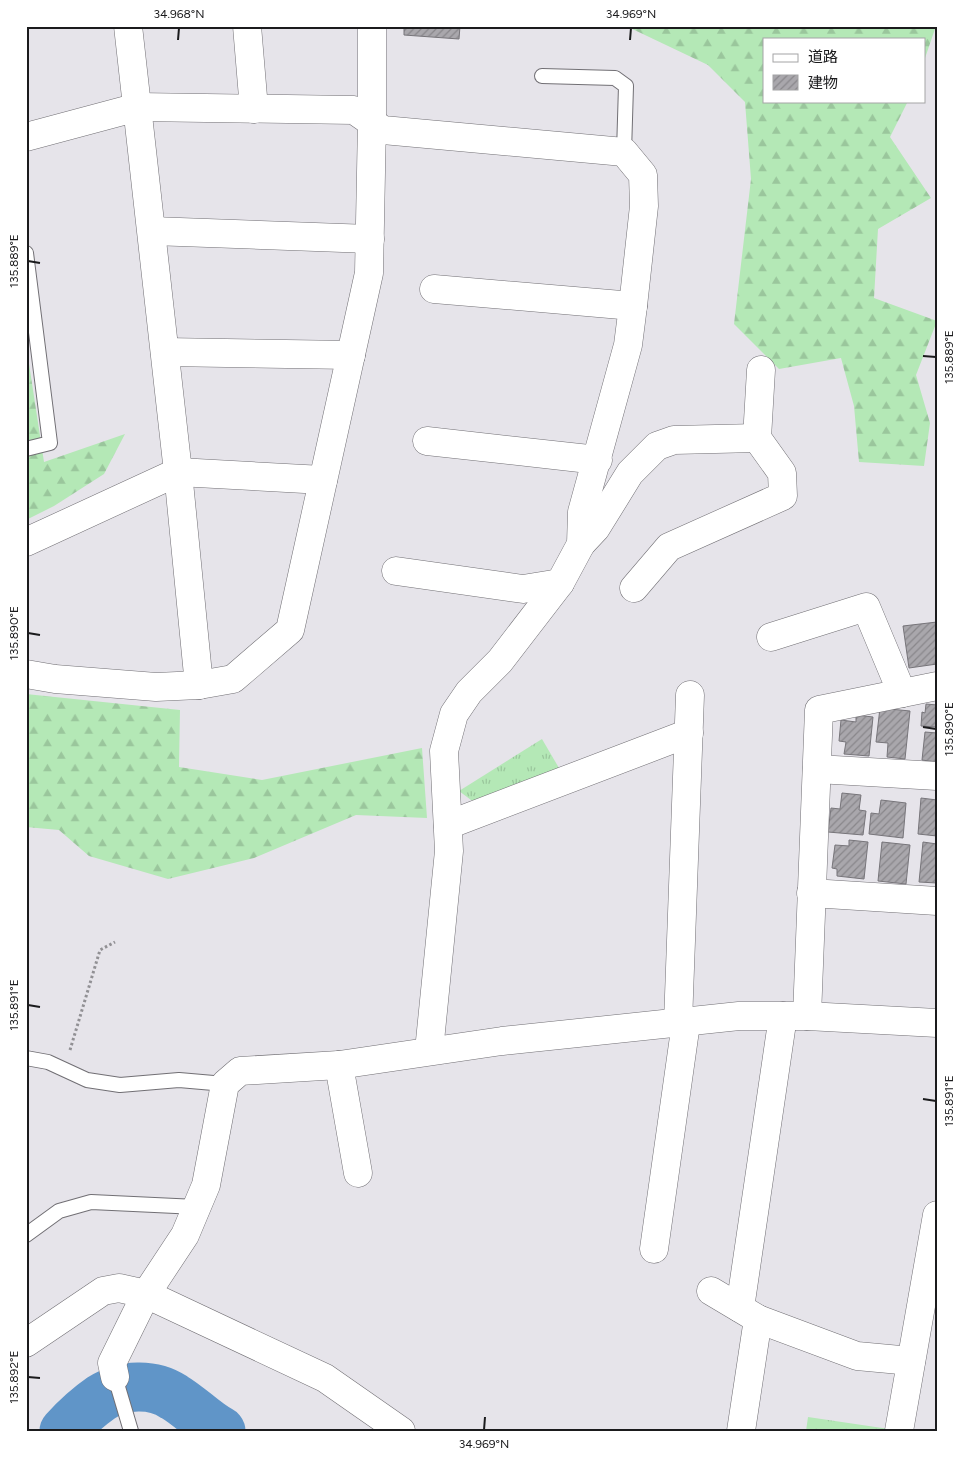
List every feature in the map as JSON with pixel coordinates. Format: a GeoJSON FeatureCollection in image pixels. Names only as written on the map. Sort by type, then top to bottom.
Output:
{"type":"FeatureCollection","features":[{"type":"Feature","properties":{"kind":"street"},"geometry":{"type":"LineString","coordinates":[[128,26],[178,472],[199,685]]}},
{"type":"Feature","properties":{"kind":"street"},"geometry":{"type":"LineString","coordinates":[[247,26],[254,109]]}},
{"type":"Feature","properties":{"kind":"street"},"geometry":{"type":"LineString","coordinates":[[26,674],[55,679],[156,687],[199,685],[233,680],[290,630],[369,273],[372,26]]}},
{"type":"Feature","properties":{"kind":"street"},"geometry":{"type":"LineString","coordinates":[[26,137],[138,107],[354,110],[383,130],[624,152],[643,175],[644,206],[633,306],[628,344],[598,460],[582,512],[580,544]]}},
{"type":"Feature","properties":{"kind":"street"},"geometry":{"type":"LineString","coordinates":[[152,231],[370,239]]}},
{"type":"Feature","properties":{"kind":"street"},"geometry":{"type":"LineString","coordinates":[[434,289],[633,306]]}},
{"type":"Feature","properties":{"kind":"street"},"geometry":{"type":"LineString","coordinates":[[165,352],[352,355]]}},
{"type":"Feature","properties":{"kind":"street"},"geometry":{"type":"LineString","coordinates":[[634,588],[669,547],[783,496],[782,473],[757,438],[762,370]]}},
{"type":"Feature","properties":{"kind":"street"},"geometry":{"type":"LineString","coordinates":[[429,1052],[449,851],[444,751],[454,714],[469,692],[500,661],[560,583],[580,544],[596,528],[630,473],[657,446],[674,440],[757,438]]}},
{"type":"Feature","properties":{"kind":"street"},"geometry":{"type":"LineString","coordinates":[[427,441],[598,460]]}},
{"type":"Feature","properties":{"kind":"street"},"geometry":{"type":"LineString","coordinates":[[26,542],[178,472],[322,480]]}},
{"type":"Feature","properties":{"kind":"street"},"geometry":{"type":"LineString","coordinates":[[396,571],[523,589],[560,583]]}},
{"type":"Feature","properties":{"kind":"street"},"geometry":{"type":"LineString","coordinates":[[771,638],[866,607],[902,692]]}},
{"type":"Feature","properties":{"kind":"street"},"geometry":{"type":"LineString","coordinates":[[741,1431],[749,1314],[795,1016],[811,894],[819,710],[937,686]]}},
{"type":"Feature","properties":{"kind":"street"},"geometry":{"type":"LineString","coordinates":[[654,1249],[682,1023],[690,695]]}},
{"type":"Feature","properties":{"kind":"street"},"geometry":{"type":"LineString","coordinates":[[448,825],[688,733]]}},
{"type":"Feature","properties":{"kind":"street"},"geometry":{"type":"LineString","coordinates":[[817,769],[937,776]]}},
{"type":"Feature","properties":{"kind":"street"},"geometry":{"type":"LineString","coordinates":[[811,894],[937,901]]}},
{"type":"Feature","properties":{"kind":"street"},"geometry":{"type":"LineString","coordinates":[[118,1388],[112,1363],[146,1294],[185,1235],[206,1185],[225,1084],[240,1071],[339,1066],[502,1041],[739,1016],[795,1016],[937,1023]]}},
{"type":"Feature","properties":{"kind":"street"},"geometry":{"type":"LineString","coordinates":[[339,1066],[358,1173]]}},
{"type":"Feature","properties":{"kind":"street"},"geometry":{"type":"LineString","coordinates":[[899,1431],[937,1215]]}},
{"type":"Feature","properties":{"kind":"street"},"geometry":{"type":"LineString","coordinates":[[26,1344],[104,1291],[119,1288],[146,1294],[325,1378],[401,1431]]}},
{"type":"Feature","properties":{"kind":"street"},"geometry":{"type":"LineString","coordinates":[[711,1291],[749,1314],[857,1356],[911,1361]]}},
{"type":"Feature","properties":{"kind":"lane"},"geometry":{"type":"LineString","coordinates":[[542,76],[616,78],[626,86],[624,152]]}},
{"type":"Feature","properties":{"kind":"lane"},"geometry":{"type":"LineString","coordinates":[[26,253],[50,443],[26,449]]}},
{"type":"Feature","properties":{"kind":"lane"},"geometry":{"type":"LineString","coordinates":[[26,1058],[48,1062],[87,1080],[120,1085],[179,1080],[225,1084]]}},
{"type":"Feature","properties":{"kind":"lane"},"geometry":{"type":"LineString","coordinates":[[26,1235],[60,1211],[91,1202],[197,1207]]}},
{"type":"Feature","properties":{"kind":"lane"},"geometry":{"type":"LineString","coordinates":[[118,1388],[130,1431]]}},
{"type":"Feature","properties":{"kind":"path"},"geometry":{"type":"LineString","coordinates":[[64,1070],[100,950],[115,942]]}},
{"type":"Feature","properties":{"kind":"green space"},"geometry":{"type":"Polygon","coordinates":[[[626,26],[936,26],[926,55],[926,38],[763,38],[763,102],[908,102],[890,137],[931,198],[878,229],[874,298],[937,321],[916,375],[930,423],[924,466],[859,462],[854,406],[841,358],[779,369],[734,324],[751,179],[745,102],[708,65],[626,26]]]}},
{"type":"Feature","properties":{"kind":"green space"},"geometry":{"type":"Polygon","coordinates":[[[26,344],[44,462],[125,434],[104,474],[54,506],[26,520],[26,344]]]}},
{"type":"Feature","properties":{"kind":"green space"},"geometry":{"type":"Polygon","coordinates":[[[26,694],[180,710],[179,767],[262,780],[422,748],[427,818],[356,815],[254,858],[168,879],[89,856],[59,830],[26,827],[26,694]]]}},
{"type":"Feature","properties":{"kind":"green space"},"geometry":{"type":"Polygon","coordinates":[[[542,739],[559,768],[478,802],[471,800],[459,791],[542,739]]]}},
{"type":"Feature","properties":{"kind":"green space"},"geometry":{"type":"Polygon","coordinates":[[[808,1417],[889,1429],[888,1431],[806,1431],[808,1417]]]}},
{"type":"Feature","properties":{"kind":"building"},"geometry":{"type":"Polygon","coordinates":[[[404,26],[460,26],[459,39],[404,35],[404,26]]]}},
{"type":"Feature","properties":{"kind":"building"},"geometry":{"type":"Polygon","coordinates":[[[937,622],[937,664],[909,668],[903,626],[937,622]]]}},
{"type":"Feature","properties":{"kind":"building"},"geometry":{"type":"Polygon","coordinates":[[[926,704],[937,705],[937,727],[921,726],[922,712],[925,713],[926,704]]]}},
{"type":"Feature","properties":{"kind":"building"},"geometry":{"type":"Polygon","coordinates":[[[880,708],[910,711],[905,759],[887,757],[888,743],[876,742],[880,708]]]}},
{"type":"Feature","properties":{"kind":"building"},"geometry":{"type":"Polygon","coordinates":[[[856,715],[873,717],[869,756],[844,754],[846,742],[839,741],[841,720],[856,722],[856,715]]]}},
{"type":"Feature","properties":{"kind":"building"},"geometry":{"type":"Polygon","coordinates":[[[925,732],[937,733],[937,762],[922,760],[925,732]]]}},
{"type":"Feature","properties":{"kind":"building"},"geometry":{"type":"Polygon","coordinates":[[[842,793],[861,795],[859,810],[866,811],[863,835],[828,832],[831,808],[840,809],[842,793]]]}},
{"type":"Feature","properties":{"kind":"building"},"geometry":{"type":"Polygon","coordinates":[[[921,798],[937,800],[937,836],[918,834],[921,798]]]}},
{"type":"Feature","properties":{"kind":"building"},"geometry":{"type":"Polygon","coordinates":[[[881,800],[906,803],[903,838],[869,834],[871,813],[879,814],[881,800]]]}},
{"type":"Feature","properties":{"kind":"building"},"geometry":{"type":"Polygon","coordinates":[[[849,840],[868,842],[864,879],[837,876],[837,869],[832,868],[835,845],[849,846],[849,840]]]}},
{"type":"Feature","properties":{"kind":"building"},"geometry":{"type":"Polygon","coordinates":[[[882,842],[910,845],[906,884],[878,881],[882,842]]]}},
{"type":"Feature","properties":{"kind":"building"},"geometry":{"type":"Polygon","coordinates":[[[923,842],[937,844],[937,883],[919,882],[923,842]]]}},
{"type":"Feature","properties":{"kind":"waterway"},"geometry":{"type":"LineString","coordinates":[[64,1431],[101,1398],[119,1390],[138,1387],[147,1387],[166,1392],[221,1431]]}}]}
